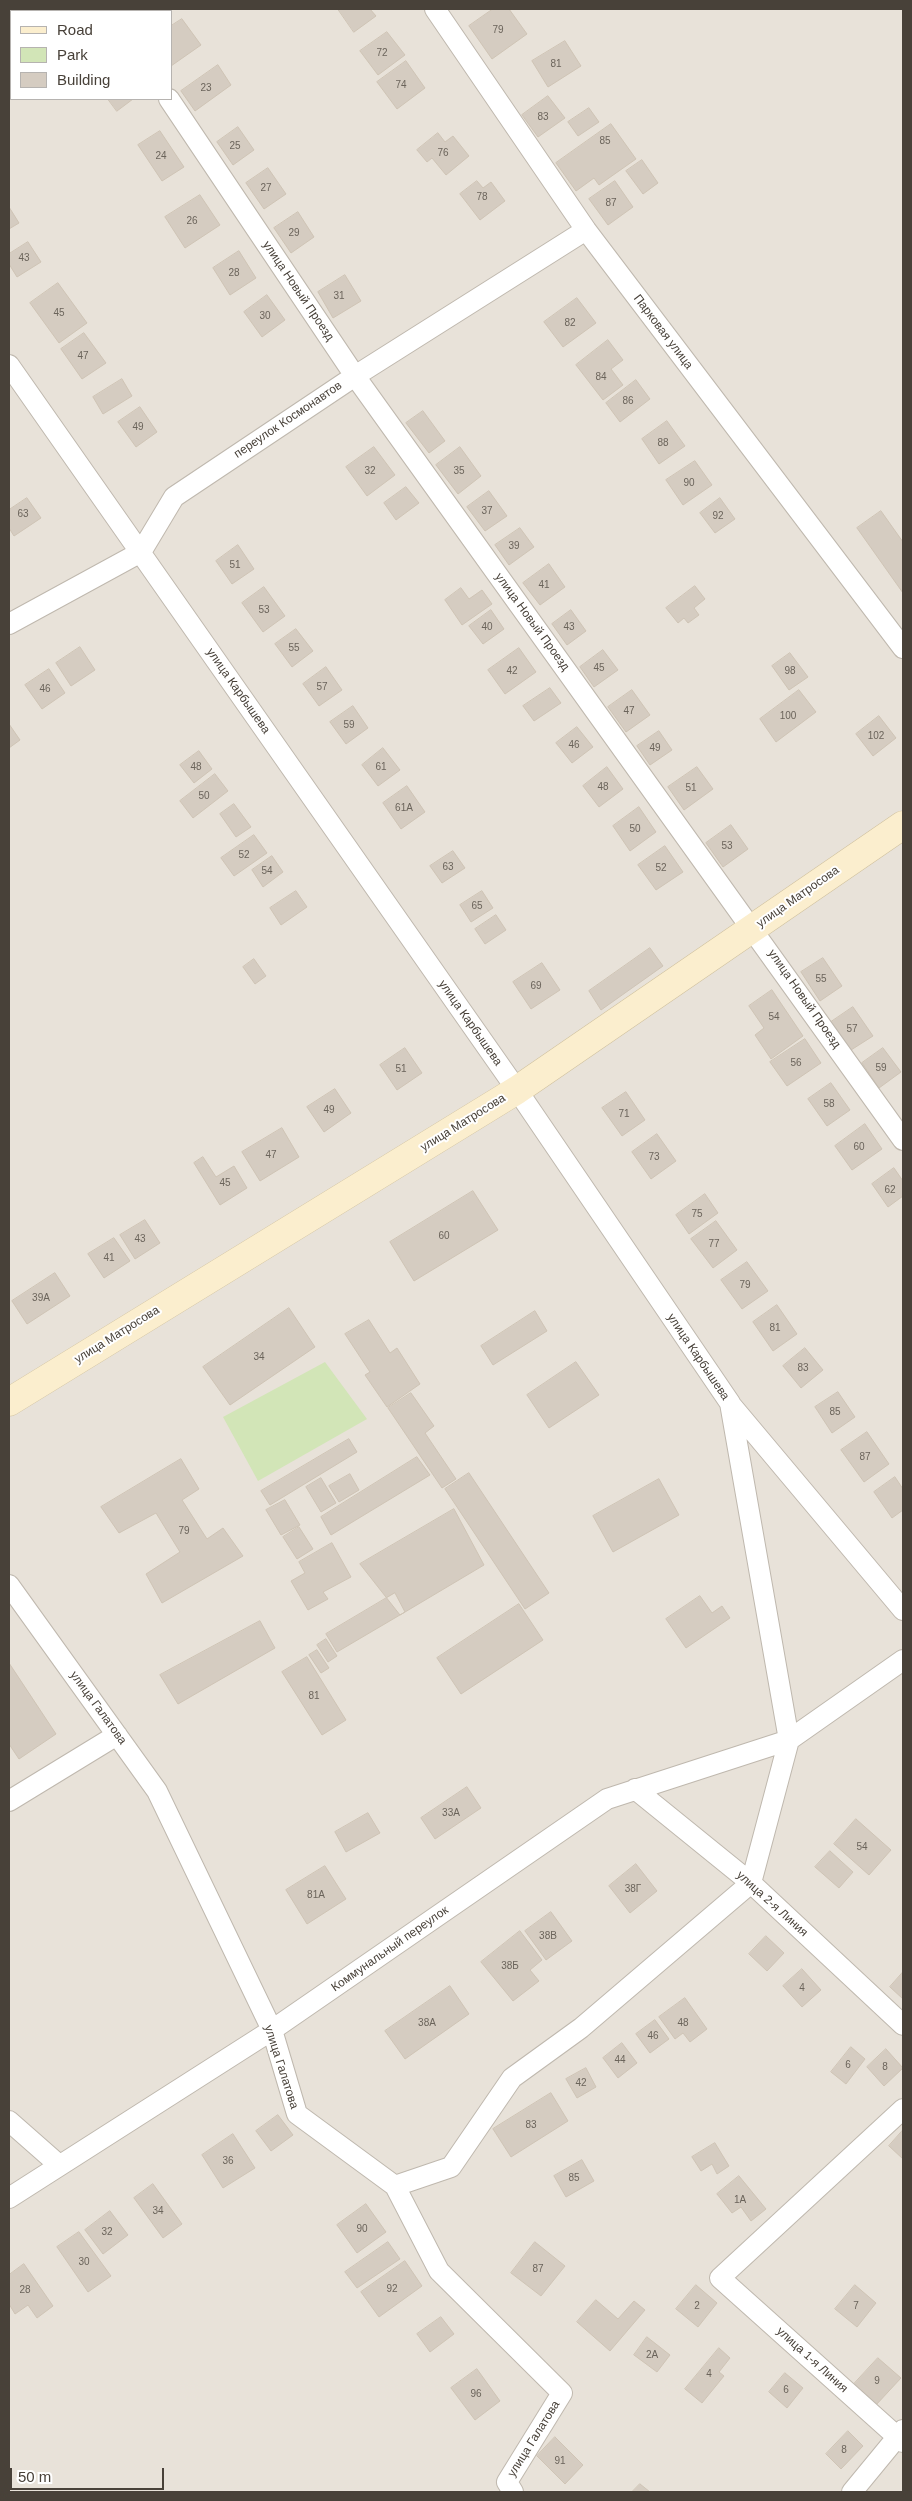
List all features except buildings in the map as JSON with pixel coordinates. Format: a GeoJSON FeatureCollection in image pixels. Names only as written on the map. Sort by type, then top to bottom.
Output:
{"type":"FeatureCollection","features":[{"type":"Feature","properties":{"kind":"street","name":"Парковая улица"},"geometry":{"type":"LineString","coordinates":[[435,9],[586,230],[903,648]]}},
{"type":"Feature","properties":{"kind":"street","name":"улица Новый Проезд"},"geometry":{"type":"LineString","coordinates":[[171,100],[355,376],[753,928],[903,1140]]}},
{"type":"Feature","properties":{"kind":"street","name":"переулок Космонавтов"},"geometry":{"type":"LineString","coordinates":[[141,552],[174,496],[355,376],[586,230]]}},
{"type":"Feature","properties":{"kind":"street","name":"улица Карбышева"},"geometry":{"type":"LineString","coordinates":[[9,365],[517,1090],[730,1403],[789,1740]]}},
{"type":"Feature","properties":{"kind":"street"},"geometry":{"type":"LineString","coordinates":[[9,624],[141,552]]}},
{"type":"Feature","properties":{"kind":"street","name":"улица Матросова"},"geometry":{"type":"LineString","coordinates":[[9,1402],[517,1090],[903,825]]}},
{"type":"Feature","properties":{"kind":"street"},"geometry":{"type":"LineString","coordinates":[[730,1403],[903,1610]]}},
{"type":"Feature","properties":{"kind":"street","name":"улица Галатова"},"geometry":{"type":"LineString","coordinates":[[9,1585],[157,1791],[272,2030],[296,2114],[394,2186],[439,2271],[562,2393],[508,2482],[513,2492]]}},
{"type":"Feature","properties":{"kind":"street","name":"Коммунальный переулок"},"geometry":{"type":"LineString","coordinates":[[9,2198],[272,2030],[607,1799],[789,1740],[903,1660]]}},
{"type":"Feature","properties":{"kind":"street"},"geometry":{"type":"LineString","coordinates":[[11,1796],[116,1734]]}},
{"type":"Feature","properties":{"kind":"street"},"geometry":{"type":"LineString","coordinates":[[394,2186],[451,2167],[512,2078],[581,2028],[751,1883],[789,1740]]}},
{"type":"Feature","properties":{"kind":"street","name":"улица 2-я Линия"},"geometry":{"type":"LineString","coordinates":[[635,1789],[751,1883],[903,2025]]}},
{"type":"Feature","properties":{"kind":"street","name":"улица 1-я Линия"},"geometry":{"type":"LineString","coordinates":[[901,2436],[720,2278],[903,2109]]}},
{"type":"Feature","properties":{"kind":"street"},"geometry":{"type":"LineString","coordinates":[[9,2121],[59,2165]]}},
{"type":"Feature","properties":{"kind":"street"},"geometry":{"type":"LineString","coordinates":[[852,2492],[901,2436]]}},
{"type":"Feature","properties":{"kind":"shaded area"},"geometry":{"type":"Polygon","coordinates":[[[9,9],[903,9],[903,2492],[9,2492],[9,9]]]}},
{"type":"Feature","properties":{"kind":"green space"},"geometry":{"type":"Polygon","coordinates":[[[325,1362],[367,1419],[258,1481],[223,1417],[325,1362]]]}}]}
